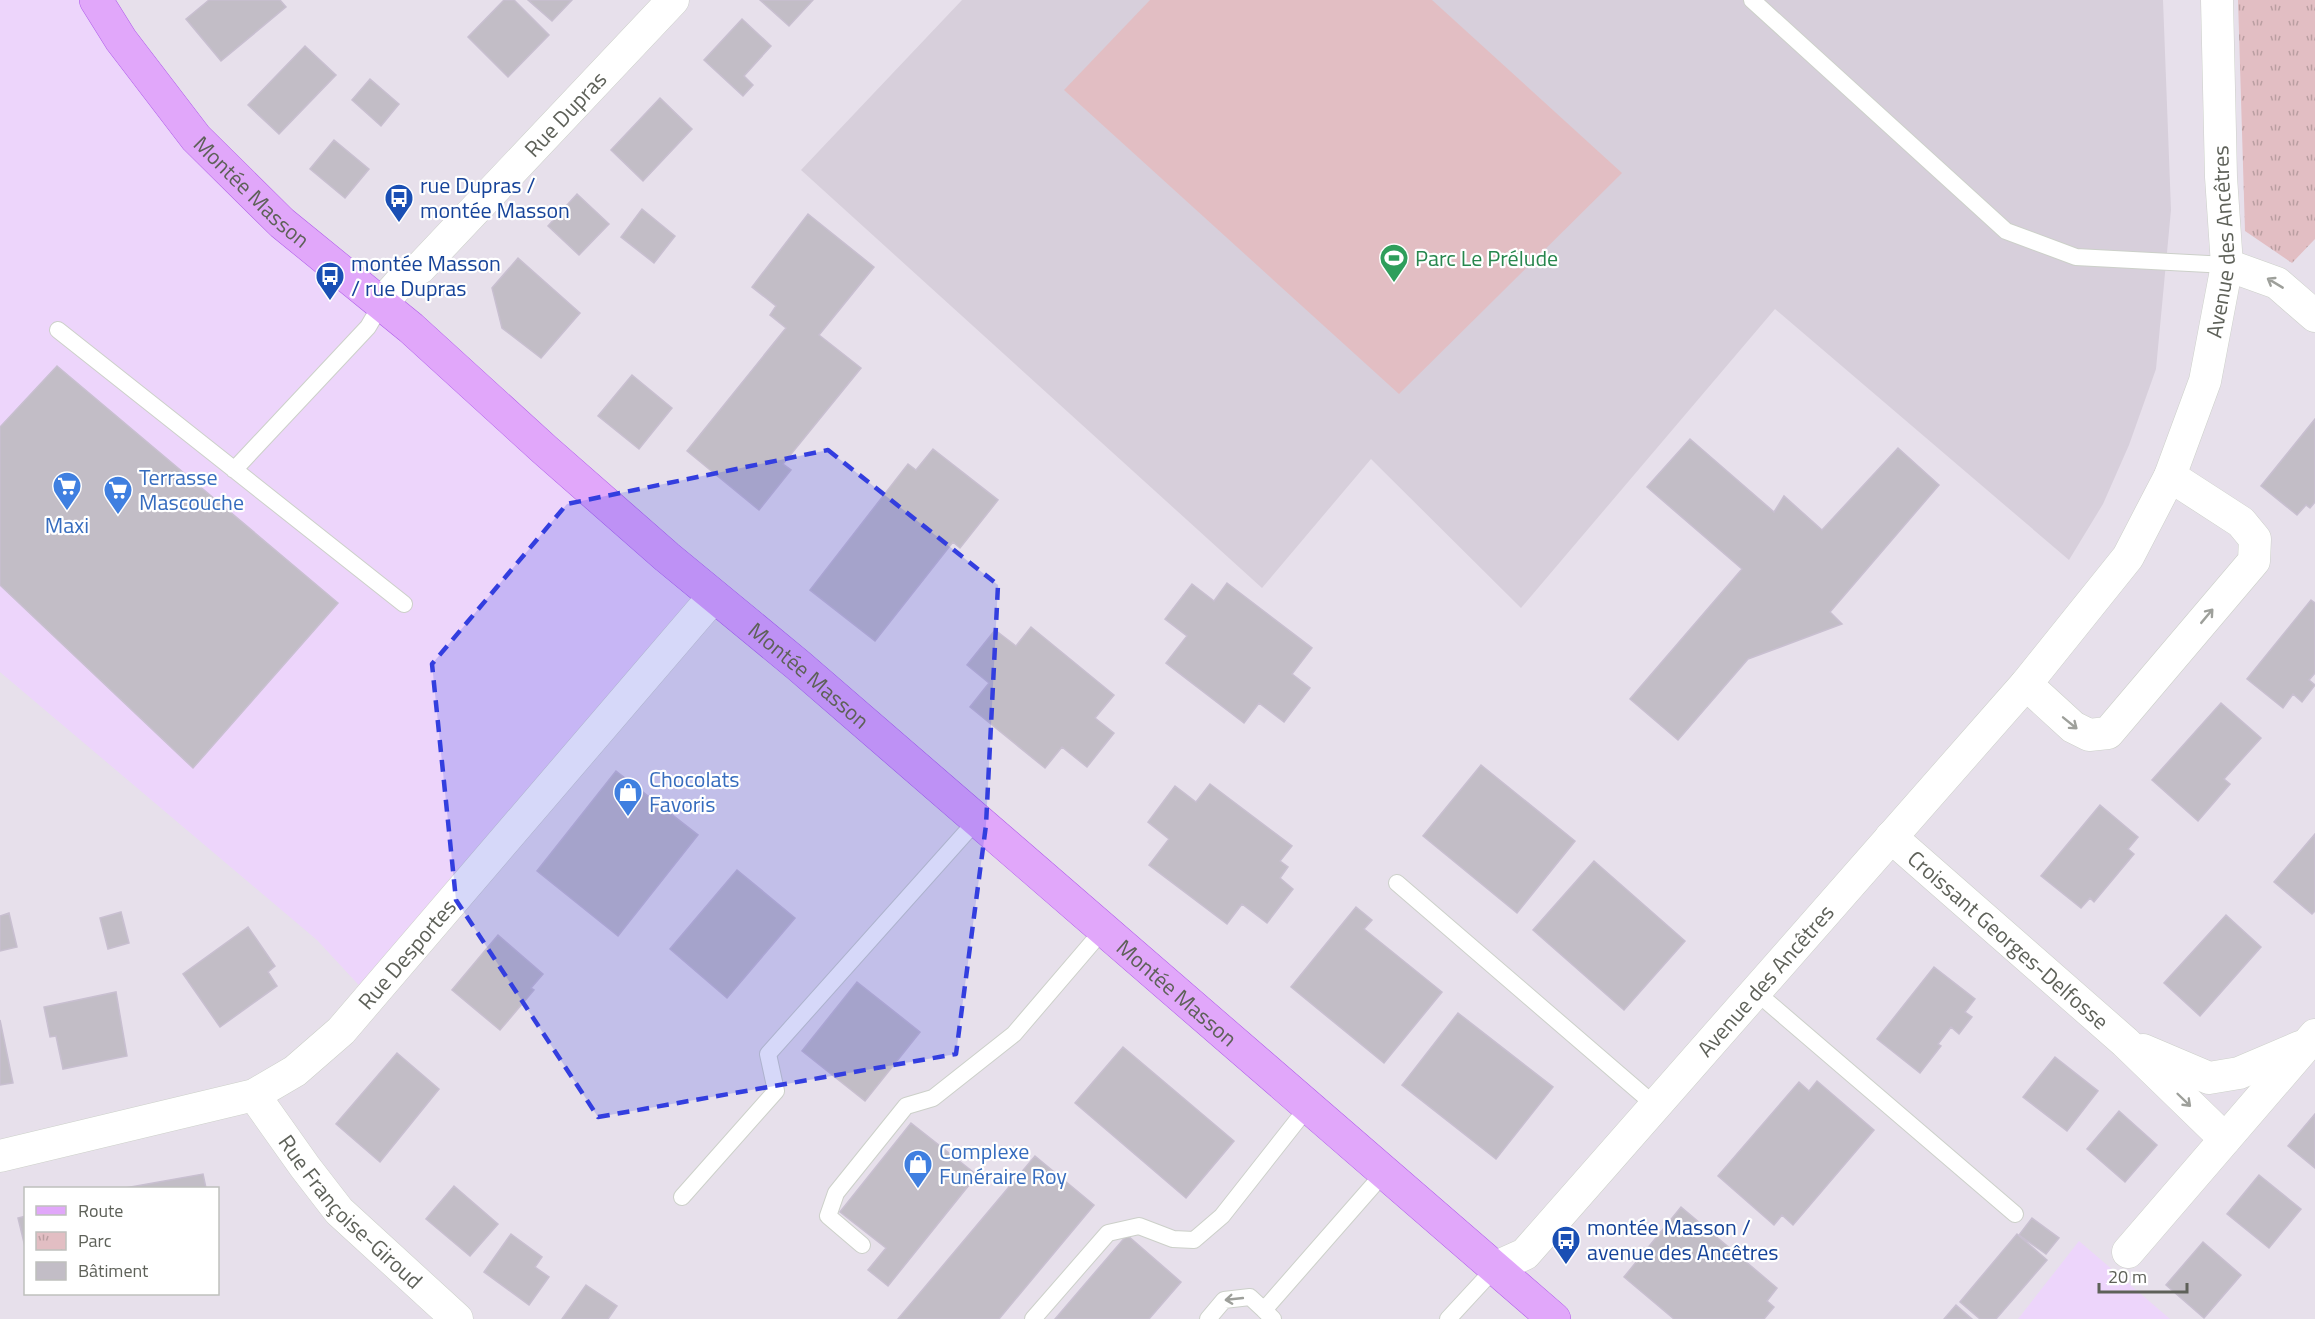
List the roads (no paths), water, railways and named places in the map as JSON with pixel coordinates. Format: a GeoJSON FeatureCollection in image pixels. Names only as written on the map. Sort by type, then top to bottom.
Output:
{"type":"FeatureCollection","features":[{"type":"Feature","properties":{"kind":"main road","name":"Montée Masson"},"geometry":{"type":"LineString","coordinates":[[96,0],[128,49],[196,138],[282,223],[382,303],[545,450],[714,596],[798,665],[1307,1108],[1453,1234],[1496,1267],[1554,1319]]}},
{"type":"Feature","properties":{"kind":"street","name":"Rue Dupras"},"geometry":{"type":"LineString","coordinates":[[382,303],[404,278],[428,259],[673,0]]}},
{"type":"Feature","properties":{"kind":"street","name":"Avenue des Ancêtres"},"geometry":{"type":"LineString","coordinates":[[1496,1267],[1525,1254],[1657,1107],[2026,684],[2128,557],[2170,476],[2205,381],[2227,265],[2221,177],[2217,0]]}},
{"type":"Feature","properties":{"kind":"street"},"geometry":{"type":"LineString","coordinates":[[2227,265],[2277,283],[2315,316]]}},
{"type":"Feature","properties":{"kind":"street"},"geometry":{"type":"LineString","coordinates":[[2026,684],[2073,727],[2089,735],[2108,733],[2254,561],[2255,539],[2241,522],[2170,476]]}},
{"type":"Feature","properties":{"kind":"street","name":"Rue Desportes"},"geometry":{"type":"LineString","coordinates":[[0,1156],[254,1095],[295,1071],[341,1031],[714,596]]}},
{"type":"Feature","properties":{"kind":"street","name":"Croissant Georges-Delfosse"},"geometry":{"type":"LineString","coordinates":[[1891,837],[2125,1042],[2225,1139]]}},
{"type":"Feature","properties":{"kind":"street","name":"Croissant Georges-Delfosse"},"geometry":{"type":"LineString","coordinates":[[2125,1042],[2209,1078],[2240,1073],[2311,1039]]}},
{"type":"Feature","properties":{"kind":"street","name":"Croissant Georges-Delfosse"},"geometry":{"type":"LineString","coordinates":[[2128,1252],[2311,1039]]}},
{"type":"Feature","properties":{"kind":"street","name":"Rue Françoise-Giroud"},"geometry":{"type":"LineString","coordinates":[[254,1095],[339,1211],[457,1319]]}},
{"type":"Feature","properties":{"kind":"lane"},"geometry":{"type":"LineString","coordinates":[[1752,0],[2006,231],[2076,257],[2227,265]]}},
{"type":"Feature","properties":{"kind":"lane"},"geometry":{"type":"LineString","coordinates":[[234,470],[368,327],[382,303]]}},
{"type":"Feature","properties":{"kind":"lane"},"geometry":{"type":"LineString","coordinates":[[58,330],[404,604]]}},
{"type":"Feature","properties":{"kind":"lane"},"geometry":{"type":"LineString","coordinates":[[682,1197],[776,1091],[768,1054],[977,820]]}},
{"type":"Feature","properties":{"kind":"lane"},"geometry":{"type":"LineString","coordinates":[[1397,883],[1657,1107]]}},
{"type":"Feature","properties":{"kind":"lane"},"geometry":{"type":"LineString","coordinates":[[862,1245],[828,1216],[836,1193],[906,1106],[933,1098],[1014,1034],[1103,930]]}},
{"type":"Feature","properties":{"kind":"lane"},"geometry":{"type":"LineString","coordinates":[[1755,993],[2015,1214]]}},
{"type":"Feature","properties":{"kind":"lane"},"geometry":{"type":"LineString","coordinates":[[1033,1319],[1108,1233],[1139,1226],[1173,1239],[1194,1240],[1222,1216],[1307,1108]]}},
{"type":"Feature","properties":{"kind":"lane"},"geometry":{"type":"LineString","coordinates":[[1208,1319],[1224,1300],[1250,1297],[1268,1315],[1384,1173]]}},
{"type":"Feature","properties":{"kind":"lane"},"geometry":{"type":"LineString","coordinates":[[1448,1319],[1496,1267]]}},
{"type":"Feature","properties":{"kind":"place","name":"rue Dupras / montée Masson"},"geometry":{"type":"Point","coordinates":[399,224]}},
{"type":"Feature","properties":{"kind":"place","name":"Parc Le Prélude"},"geometry":{"type":"Point","coordinates":[1394,284]}},
{"type":"Feature","properties":{"kind":"place","name":"montée Masson / rue Dupras"},"geometry":{"type":"Point","coordinates":[330,302]}},
{"type":"Feature","properties":{"kind":"place","name":"Maxi"},"geometry":{"type":"Point","coordinates":[67,512]}},
{"type":"Feature","properties":{"kind":"place","name":"Terrasse Mascouche"},"geometry":{"type":"Point","coordinates":[118,516]}},
{"type":"Feature","properties":{"kind":"place","name":"Chocolats Favoris"},"geometry":{"type":"Point","coordinates":[628,818]}},
{"type":"Feature","properties":{"kind":"place","name":"Complexe Funéraire Roy"},"geometry":{"type":"Point","coordinates":[918,1190]}},
{"type":"Feature","properties":{"kind":"place","name":"montée Masson / avenue des Ancêtres"},"geometry":{"type":"Point","coordinates":[1566,1266]}}]}
